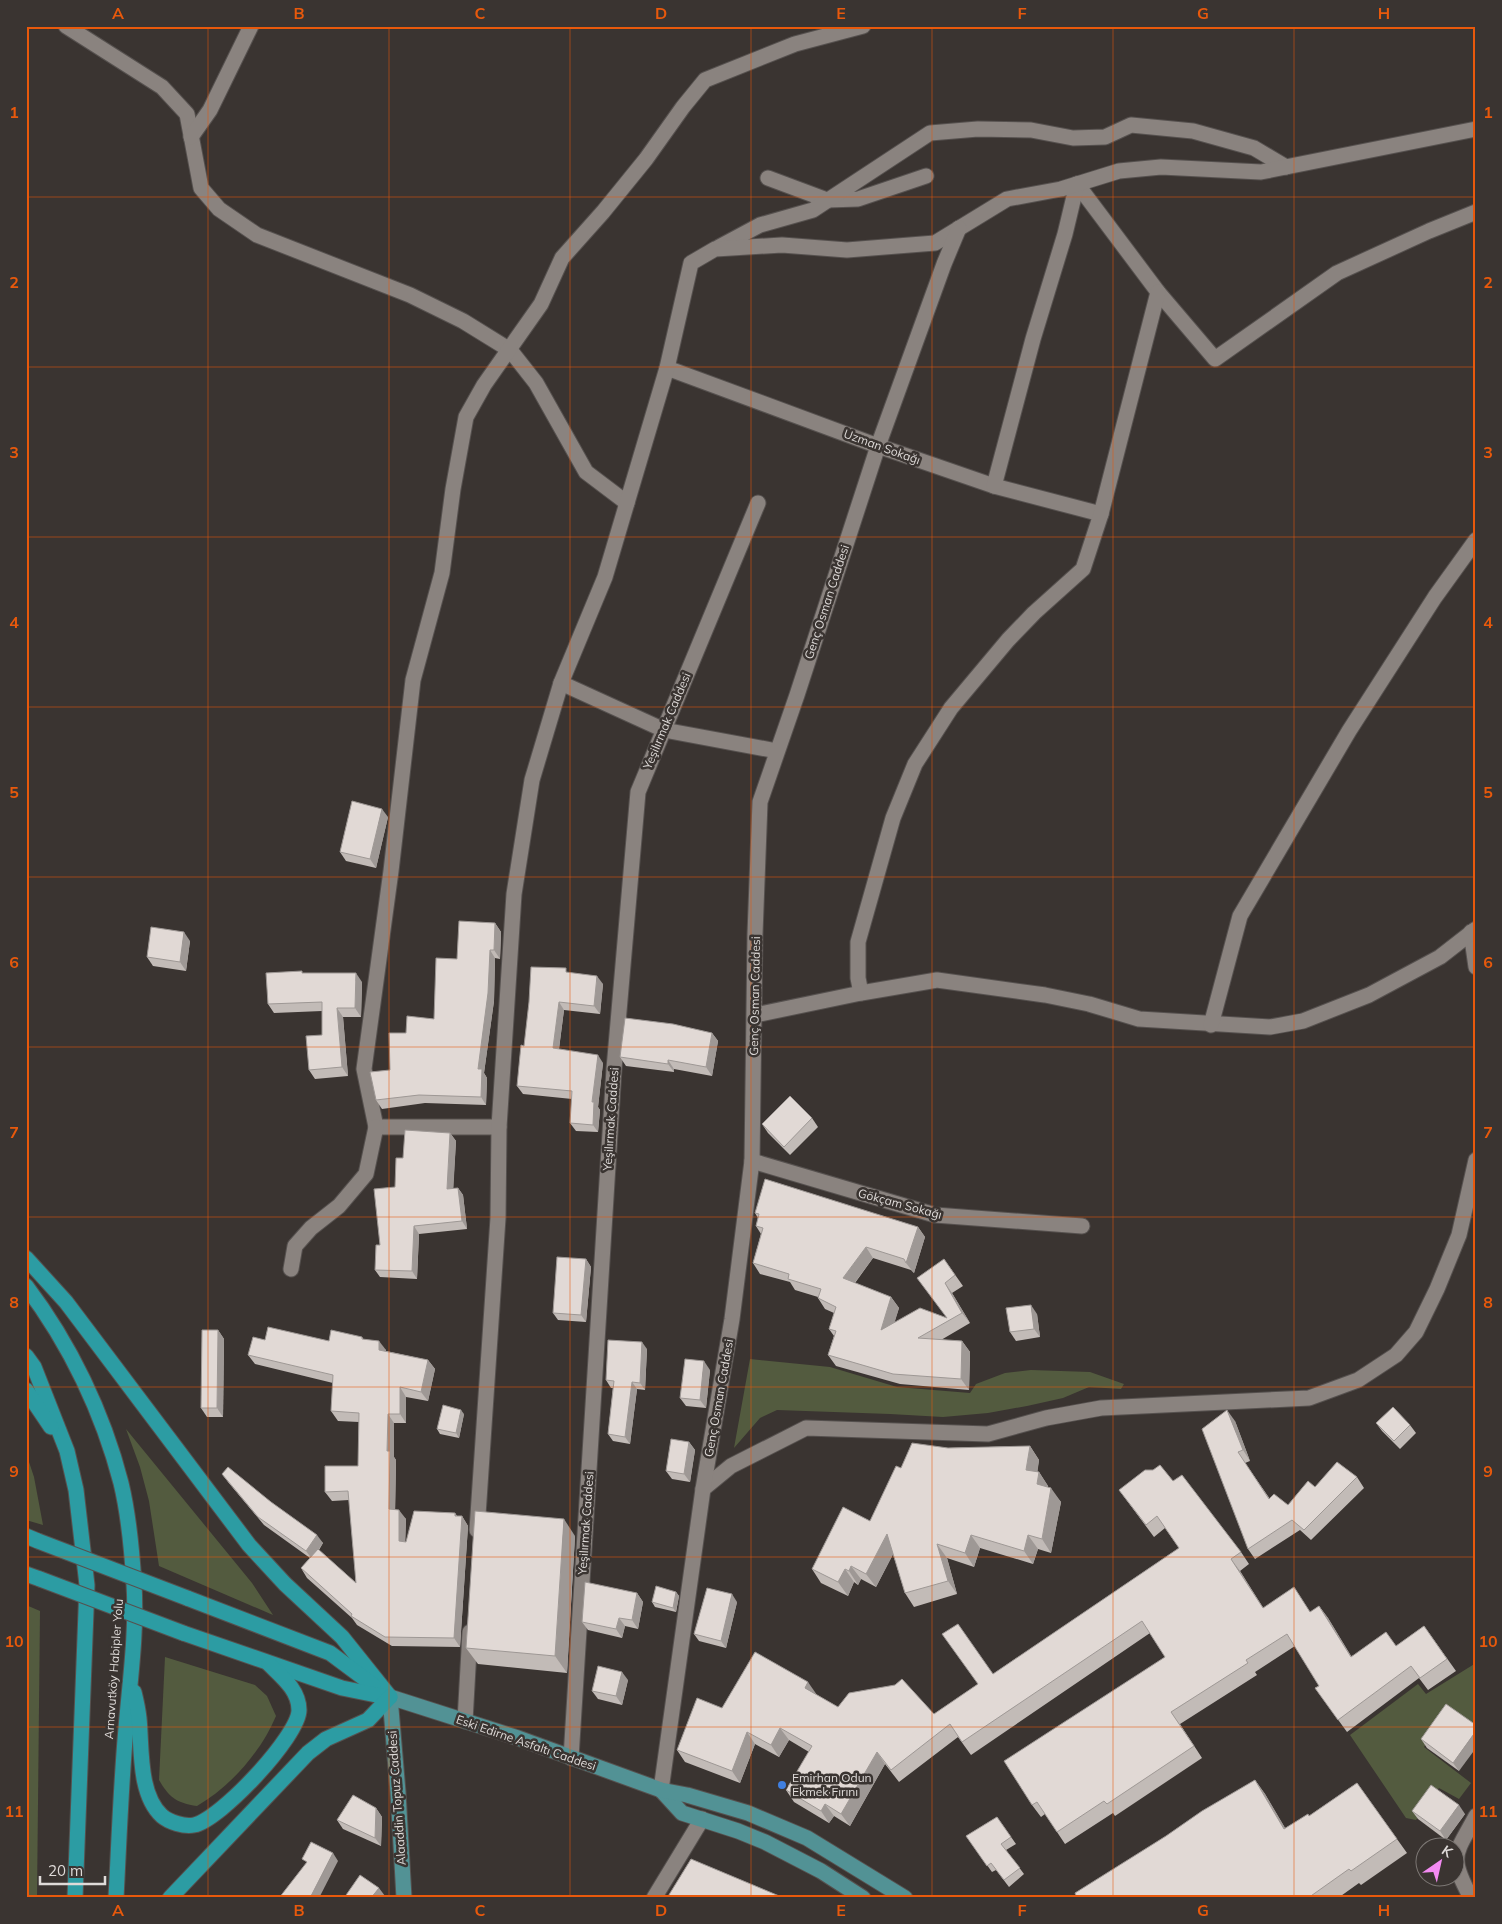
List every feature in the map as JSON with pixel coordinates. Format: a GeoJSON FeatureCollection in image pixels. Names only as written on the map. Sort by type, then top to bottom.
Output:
{"type":"FeatureCollection","features":[{"type":"Feature","properties":{"kind":"highway"},"geometry":{"type":"LineString","coordinates":[[26,1258],[66,1302],[249,1546],[285,1584],[342,1637],[390,1697]]}},
{"type":"Feature","properties":{"kind":"highway","name":"Arnavutköy Habipler Yolu"},"geometry":{"type":"LineString","coordinates":[[26,1286],[60,1338],[85,1382],[106,1435],[121,1483],[129,1530],[134,1586],[133,1640],[122,1780],[116,1898]]}},
{"type":"Feature","properties":{"kind":"highway"},"geometry":{"type":"LineString","coordinates":[[26,1356],[34,1367],[67,1451],[82,1528],[87,1585],[75,1898]]}},
{"type":"Feature","properties":{"kind":"highway"},"geometry":{"type":"LineString","coordinates":[[26,1390],[67,1451]]}},
{"type":"Feature","properties":{"kind":"highway"},"geometry":{"type":"LineString","coordinates":[[32,1538],[330,1653],[390,1697]]}},
{"type":"Feature","properties":{"kind":"highway"},"geometry":{"type":"LineString","coordinates":[[33,1577],[269,1664],[342,1688],[390,1697]]}},
{"type":"Feature","properties":{"kind":"highway"},"geometry":{"type":"LineString","coordinates":[[133,1640],[133,1684],[139,1717],[142,1768],[150,1798],[162,1816],[180,1824],[194,1825],[208,1819],[224,1807],[249,1783],[294,1728],[300,1712],[298,1699],[292,1688],[269,1664]]}},
{"type":"Feature","properties":{"kind":"highway"},"geometry":{"type":"LineString","coordinates":[[170,1898],[308,1753],[326,1739],[368,1720],[390,1697]]}},
{"type":"Feature","properties":{"kind":"main road","name":"Eski Edirne Asfaltı Caddesi"},"geometry":{"type":"LineString","coordinates":[[390,1697],[662,1790],[687,1795],[748,1813],[807,1838],[905,1898]]}},
{"type":"Feature","properties":{"kind":"main road","name":"Alaaddin Topuz Caddesi"},"geometry":{"type":"LineString","coordinates":[[390,1697],[404,1898]]}},
{"type":"Feature","properties":{"kind":"main road","name":"Eski Edirne Asfaltı Caddesi"},"geometry":{"type":"LineString","coordinates":[[662,1790],[682,1813],[738,1831],[790,1854],[863,1898]]}},
{"type":"Feature","properties":{"kind":"street"},"geometry":{"type":"LineString","coordinates":[[191,137],[210,110],[251,26]]}},
{"type":"Feature","properties":{"kind":"street"},"geometry":{"type":"LineString","coordinates":[[291,1269],[295,1246],[311,1228],[339,1206],[366,1174],[376,1127],[364,1069],[391,871],[413,680],[442,574],[453,489],[466,418],[484,385],[541,304],[562,258],[634,174],[705,80],[795,44],[863,26]]}},
{"type":"Feature","properties":{"kind":"street"},"geometry":{"type":"LineString","coordinates":[[72,28],[162,86],[186,114],[201,188],[219,209],[258,235],[410,295],[464,321],[510,350],[536,383],[586,472],[626,503]]}},
{"type":"Feature","properties":{"kind":"street"},"geometry":{"type":"LineString","coordinates":[[476,1541],[498,1218],[499,1127],[514,894],[532,780],[561,683],[604,577],[667,368],[691,264],[715,248],[760,225],[813,210],[930,133],[978,129],[1031,130],[1073,138],[1105,136],[1130,125],[1193,132],[1254,148],[1286,167]]}},
{"type":"Feature","properties":{"kind":"street"},"geometry":{"type":"LineString","coordinates":[[715,248],[782,245],[847,250],[935,243],[1007,199],[1061,189],[1119,171],[1161,167],[1261,172],[1476,129]]}},
{"type":"Feature","properties":{"kind":"street"},"geometry":{"type":"LineString","coordinates":[[768,178],[827,200],[858,199],[926,176]]}},
{"type":"Feature","properties":{"kind":"street"},"geometry":{"type":"LineString","coordinates":[[1077,184],[1158,292],[1215,359],[1337,273],[1421,234],[1476,212]]}},
{"type":"Feature","properties":{"kind":"street"},"geometry":{"type":"LineString","coordinates":[[994,486],[1033,339],[1065,234],[1077,184]]}},
{"type":"Feature","properties":{"kind":"street","name":"Genç Osman Caddesi"},"geometry":{"type":"LineString","coordinates":[[662,1790],[703,1489],[732,1319],[752,1161],[755,934],[760,802],[878,446],[944,264],[959,228]]}},
{"type":"Feature","properties":{"kind":"street"},"geometry":{"type":"LineString","coordinates":[[861,993],[858,978],[858,942],[892,818],[915,764],[950,708],[1008,640],[1034,613],[1083,569],[1102,514],[1158,292]]}},
{"type":"Feature","properties":{"kind":"street","name":"Uzman Sokağı"},"geometry":{"type":"LineString","coordinates":[[667,368],[878,446],[994,486],[1102,514]]}},
{"type":"Feature","properties":{"kind":"street","name":"Yeşilırmak Caddesi"},"geometry":{"type":"LineString","coordinates":[[571,1758],[614,1069],[638,792],[758,504]]}},
{"type":"Feature","properties":{"kind":"street"},"geometry":{"type":"LineString","coordinates":[[1210,1025],[1240,916],[1349,731],[1435,597],[1476,540]]}},
{"type":"Feature","properties":{"kind":"street"},"geometry":{"type":"LineString","coordinates":[[561,683],[664,730],[777,751]]}},
{"type":"Feature","properties":{"kind":"street"},"geometry":{"type":"LineString","coordinates":[[755,1015],[861,993],[937,980],[1045,995],[1089,1004],[1138,1019],[1210,1025],[1270,1027],[1303,1021],[1369,995],[1440,956],[1474,930]]}},
{"type":"Feature","properties":{"kind":"street"},"geometry":{"type":"LineString","coordinates":[[1474,930],[1476,966]]}},
{"type":"Feature","properties":{"kind":"street"},"geometry":{"type":"LineString","coordinates":[[376,1127],[499,1127]]}},
{"type":"Feature","properties":{"kind":"street"},"geometry":{"type":"LineString","coordinates":[[703,1489],[731,1466],[806,1428],[988,1434],[1046,1418],[1101,1408],[1308,1398],[1358,1380],[1396,1355],[1416,1332],[1437,1289],[1459,1235],[1476,1160]]}},
{"type":"Feature","properties":{"kind":"street","name":"Gökçam Sokağı"},"geometry":{"type":"LineString","coordinates":[[752,1161],[935,1216],[1082,1226]]}},
{"type":"Feature","properties":{"kind":"street"},"geometry":{"type":"LineString","coordinates":[[464,1721],[471,1620]]}},
{"type":"Feature","properties":{"kind":"street"},"geometry":{"type":"LineString","coordinates":[[1470,1898],[1459,1876],[1456,1862],[1459,1845],[1476,1816]]}},
{"type":"Feature","properties":{"kind":"street"},"geometry":{"type":"LineString","coordinates":[[654,1898],[702,1819]]}},
{"type":"Feature","properties":{"kind":"green space"},"geometry":{"type":"Polygon","coordinates":[[[750,1359],[830,1367],[897,1387],[970,1393],[976,1384],[1005,1373],[1031,1370],[1090,1372],[1124,1384],[1121,1389],[1089,1387],[1063,1398],[1027,1406],[988,1413],[943,1417],[777,1410],[760,1418],[734,1448],[750,1359]]]}},
{"type":"Feature","properties":{"kind":"green space"},"geometry":{"type":"Polygon","coordinates":[[[126,1429],[252,1583],[273,1615],[159,1566],[149,1501],[140,1467],[126,1429]]]}},
{"type":"Feature","properties":{"kind":"green space"},"geometry":{"type":"Polygon","coordinates":[[[26,1453],[34,1477],[43,1525],[26,1520],[26,1453]]]}},
{"type":"Feature","properties":{"kind":"green space"},"geometry":{"type":"Polygon","coordinates":[[[26,1605],[40,1611],[37,1898],[26,1898],[26,1605]]]}},
{"type":"Feature","properties":{"kind":"green space"},"geometry":{"type":"Polygon","coordinates":[[[165,1657],[255,1685],[267,1696],[276,1716],[262,1743],[233,1779],[197,1806],[178,1801],[166,1791],[159,1780],[165,1657]]]}},
{"type":"Feature","properties":{"kind":"green space"},"geometry":{"type":"Polygon","coordinates":[[[1476,1663],[1476,1726],[1452,1710],[1424,1747],[1471,1783],[1459,1799],[1439,1788],[1416,1820],[1406,1818],[1350,1735],[1418,1684],[1426,1694],[1476,1663]]]}},
{"type":"Feature","properties":{"kind":"building"},"geometry":{"type":"Polygon","coordinates":[[[352,801],[382,809],[370,859],[340,852],[352,801]]]}},
{"type":"Feature","properties":{"kind":"building"},"geometry":{"type":"Polygon","coordinates":[[[459,921],[495,923],[494,950],[490,950],[488,993],[478,1069],[482,1069],[481,1097],[419,1095],[376,1100],[370,1072],[390,1070],[389,1033],[406,1033],[407,1016],[434,1019],[436,958],[457,959],[459,921]]]}},
{"type":"Feature","properties":{"kind":"building"},"geometry":{"type":"Polygon","coordinates":[[[151,927],[184,932],[180,962],[147,957],[151,927]]]}},
{"type":"Feature","properties":{"kind":"building"},"geometry":{"type":"Polygon","coordinates":[[[531,967],[566,968],[566,972],[597,976],[594,1006],[559,1002],[553,1048],[598,1055],[592,1102],[594,1102],[593,1125],[570,1123],[572,1091],[517,1086],[521,1045],[524,1046],[531,967]]]}},
{"type":"Feature","properties":{"kind":"building"},"geometry":{"type":"Polygon","coordinates":[[[302,971],[302,973],[356,973],[355,1008],[337,1008],[342,1067],[309,1070],[306,1036],[322,1035],[322,1002],[268,1004],[266,973],[302,971]]]}},
{"type":"Feature","properties":{"kind":"building"},"geometry":{"type":"Polygon","coordinates":[[[625,1018],[673,1024],[712,1033],[706,1067],[668,1060],[668,1064],[620,1057],[625,1018]]]}},
{"type":"Feature","properties":{"kind":"building"},"geometry":{"type":"Polygon","coordinates":[[[790,1096],[812,1118],[784,1147],[762,1124],[790,1096]]]}},
{"type":"Feature","properties":{"kind":"building"},"geometry":{"type":"Polygon","coordinates":[[[405,1130],[450,1133],[447,1189],[458,1188],[462,1221],[414,1226],[412,1271],[375,1270],[376,1245],[380,1245],[374,1189],[395,1187],[396,1158],[403,1158],[405,1130]]]}},
{"type":"Feature","properties":{"kind":"building"},"geometry":{"type":"Polygon","coordinates":[[[765,1179],[918,1227],[906,1263],[904,1259],[866,1247],[843,1278],[891,1297],[881,1330],[920,1308],[947,1318],[917,1278],[944,1259],[955,1275],[945,1283],[962,1313],[918,1338],[962,1341],[961,1379],[893,1374],[828,1355],[836,1331],[829,1329],[836,1307],[818,1298],[821,1289],[788,1279],[789,1274],[753,1263],[763,1228],[756,1226],[759,1214],[755,1213],[765,1179]]]}},
{"type":"Feature","properties":{"kind":"building"},"geometry":{"type":"Polygon","coordinates":[[[557,1257],[586,1259],[581,1315],[553,1313],[557,1257]]]}},
{"type":"Feature","properties":{"kind":"building"},"geometry":{"type":"Polygon","coordinates":[[[1031,1305],[1034,1329],[1010,1332],[1006,1308],[1031,1305]]]}},
{"type":"Feature","properties":{"kind":"building"},"geometry":{"type":"Polygon","coordinates":[[[268,1327],[329,1341],[331,1330],[362,1337],[362,1339],[379,1341],[379,1350],[428,1360],[421,1392],[400,1387],[400,1414],[388,1414],[387,1451],[390,1451],[389,1509],[399,1510],[399,1541],[406,1542],[414,1511],[455,1513],[455,1516],[462,1516],[454,1638],[385,1637],[351,1616],[352,1614],[301,1568],[318,1549],[356,1583],[348,1491],[325,1492],[325,1466],[358,1466],[359,1413],[331,1411],[333,1375],[248,1355],[253,1337],[265,1340],[268,1327]]]}},
{"type":"Feature","properties":{"kind":"building"},"geometry":{"type":"Polygon","coordinates":[[[202,1330],[218,1330],[217,1408],[201,1408],[202,1330]]]}},
{"type":"Feature","properties":{"kind":"building"},"geometry":{"type":"Polygon","coordinates":[[[608,1340],[642,1342],[640,1383],[632,1382],[625,1437],[608,1434],[614,1381],[606,1380],[608,1340]]]}},
{"type":"Feature","properties":{"kind":"building"},"geometry":{"type":"Polygon","coordinates":[[[685,1359],[704,1361],[700,1400],[680,1398],[685,1359]]]}},
{"type":"Feature","properties":{"kind":"building"},"geometry":{"type":"Polygon","coordinates":[[[443,1405],[461,1410],[456,1433],[437,1429],[443,1405]]]}},
{"type":"Feature","properties":{"kind":"building"},"geometry":{"type":"Polygon","coordinates":[[[1393,1407],[1410,1425],[1394,1441],[1376,1423],[1393,1407]]]}},
{"type":"Feature","properties":{"kind":"building"},"geometry":{"type":"Polygon","coordinates":[[[1227,1410],[1243,1450],[1238,1452],[1269,1499],[1274,1494],[1288,1505],[1308,1481],[1315,1487],[1337,1462],[1357,1477],[1304,1530],[1292,1520],[1248,1549],[1202,1429],[1227,1410]]]}},
{"type":"Feature","properties":{"kind":"building"},"geometry":{"type":"Polygon","coordinates":[[[671,1439],[689,1442],[684,1474],[666,1471],[671,1439]]]}},
{"type":"Feature","properties":{"kind":"building"},"geometry":{"type":"Polygon","coordinates":[[[912,1443],[948,1448],[1030,1446],[1026,1470],[1039,1472],[1037,1484],[1051,1488],[1042,1539],[1028,1535],[1024,1551],[971,1535],[965,1553],[937,1544],[948,1581],[905,1593],[887,1534],[866,1574],[851,1566],[849,1571],[845,1569],[838,1582],[812,1569],[843,1507],[870,1521],[896,1466],[901,1468],[912,1443]]]}},
{"type":"Feature","properties":{"kind":"building"},"geometry":{"type":"Polygon","coordinates":[[[1160,1465],[1173,1481],[1182,1475],[1241,1552],[1231,1559],[1263,1608],[1294,1587],[1310,1612],[1319,1606],[1351,1657],[1386,1632],[1396,1646],[1424,1626],[1447,1659],[1420,1678],[1411,1666],[1338,1720],[1315,1688],[1319,1686],[1287,1634],[1246,1660],[1248,1663],[1171,1712],[1194,1746],[1107,1804],[1104,1801],[1057,1832],[1037,1802],[1032,1805],[1004,1761],[1165,1657],[1142,1621],[962,1742],[950,1724],[891,1770],[877,1752],[841,1814],[825,1804],[821,1811],[786,1790],[812,1746],[780,1728],[771,1745],[747,1732],[732,1771],[677,1750],[697,1698],[722,1708],[755,1652],[808,1682],[805,1688],[838,1707],[849,1693],[895,1685],[902,1679],[934,1714],[978,1684],[942,1634],[958,1624],[993,1674],[1179,1548],[1157,1516],[1146,1525],[1119,1490],[1145,1470],[1153,1470],[1160,1465]]]}},
{"type":"Feature","properties":{"kind":"building"},"geometry":{"type":"Polygon","coordinates":[[[228,1467],[271,1502],[317,1535],[306,1551],[258,1517],[222,1474],[228,1467]]]}},
{"type":"Feature","properties":{"kind":"building"},"geometry":{"type":"Polygon","coordinates":[[[475,1511],[564,1519],[555,1656],[466,1648],[475,1511]]]}},
{"type":"Feature","properties":{"kind":"building"},"geometry":{"type":"Polygon","coordinates":[[[585,1582],[637,1593],[632,1620],[619,1618],[616,1629],[582,1622],[585,1582]]]}},
{"type":"Feature","properties":{"kind":"building"},"geometry":{"type":"Polygon","coordinates":[[[656,1586],[676,1592],[673,1608],[652,1602],[656,1586]]]}},
{"type":"Feature","properties":{"kind":"building"},"geometry":{"type":"Polygon","coordinates":[[[707,1588],[732,1594],[721,1641],[694,1634],[707,1588]]]}},
{"type":"Feature","properties":{"kind":"building"},"geometry":{"type":"Polygon","coordinates":[[[598,1666],[622,1672],[616,1696],[592,1691],[598,1666]]]}},
{"type":"Feature","properties":{"kind":"building"},"geometry":{"type":"Polygon","coordinates":[[[1446,1704],[1476,1725],[1476,1731],[1453,1763],[1421,1739],[1446,1704]]]}},
{"type":"Feature","properties":{"kind":"building"},"geometry":{"type":"Polygon","coordinates":[[[1255,1780],[1284,1829],[1308,1814],[1309,1816],[1357,1783],[1397,1839],[1351,1871],[1349,1869],[1308,1898],[1077,1898],[1075,1893],[1202,1811],[1255,1780]]]}},
{"type":"Feature","properties":{"kind":"building"},"geometry":{"type":"Polygon","coordinates":[[[1431,1785],[1459,1805],[1440,1831],[1412,1811],[1431,1785]]]}},
{"type":"Feature","properties":{"kind":"building"},"geometry":{"type":"Polygon","coordinates":[[[353,1795],[376,1808],[375,1838],[337,1820],[353,1795]]]}},
{"type":"Feature","properties":{"kind":"building"},"geometry":{"type":"Polygon","coordinates":[[[997,1817],[1011,1837],[1001,1844],[1020,1868],[1004,1880],[991,1863],[987,1866],[966,1836],[997,1817]]]}},
{"type":"Feature","properties":{"kind":"building"},"geometry":{"type":"Polygon","coordinates":[[[311,1842],[333,1853],[310,1898],[279,1898],[307,1862],[302,1859],[311,1842]]]}},
{"type":"Feature","properties":{"kind":"building"},"geometry":{"type":"Polygon","coordinates":[[[691,1859],[784,1898],[667,1898],[691,1859]]]}},
{"type":"Feature","properties":{"kind":"building"},"geometry":{"type":"Polygon","coordinates":[[[360,1875],[379,1888],[371,1898],[344,1898],[360,1875]]]}},
{"type":"Feature","properties":{"kind":"place","name":"Emirhan Odun Ekmek Fırını"},"geometry":{"type":"Point","coordinates":[782,1785]}}]}
